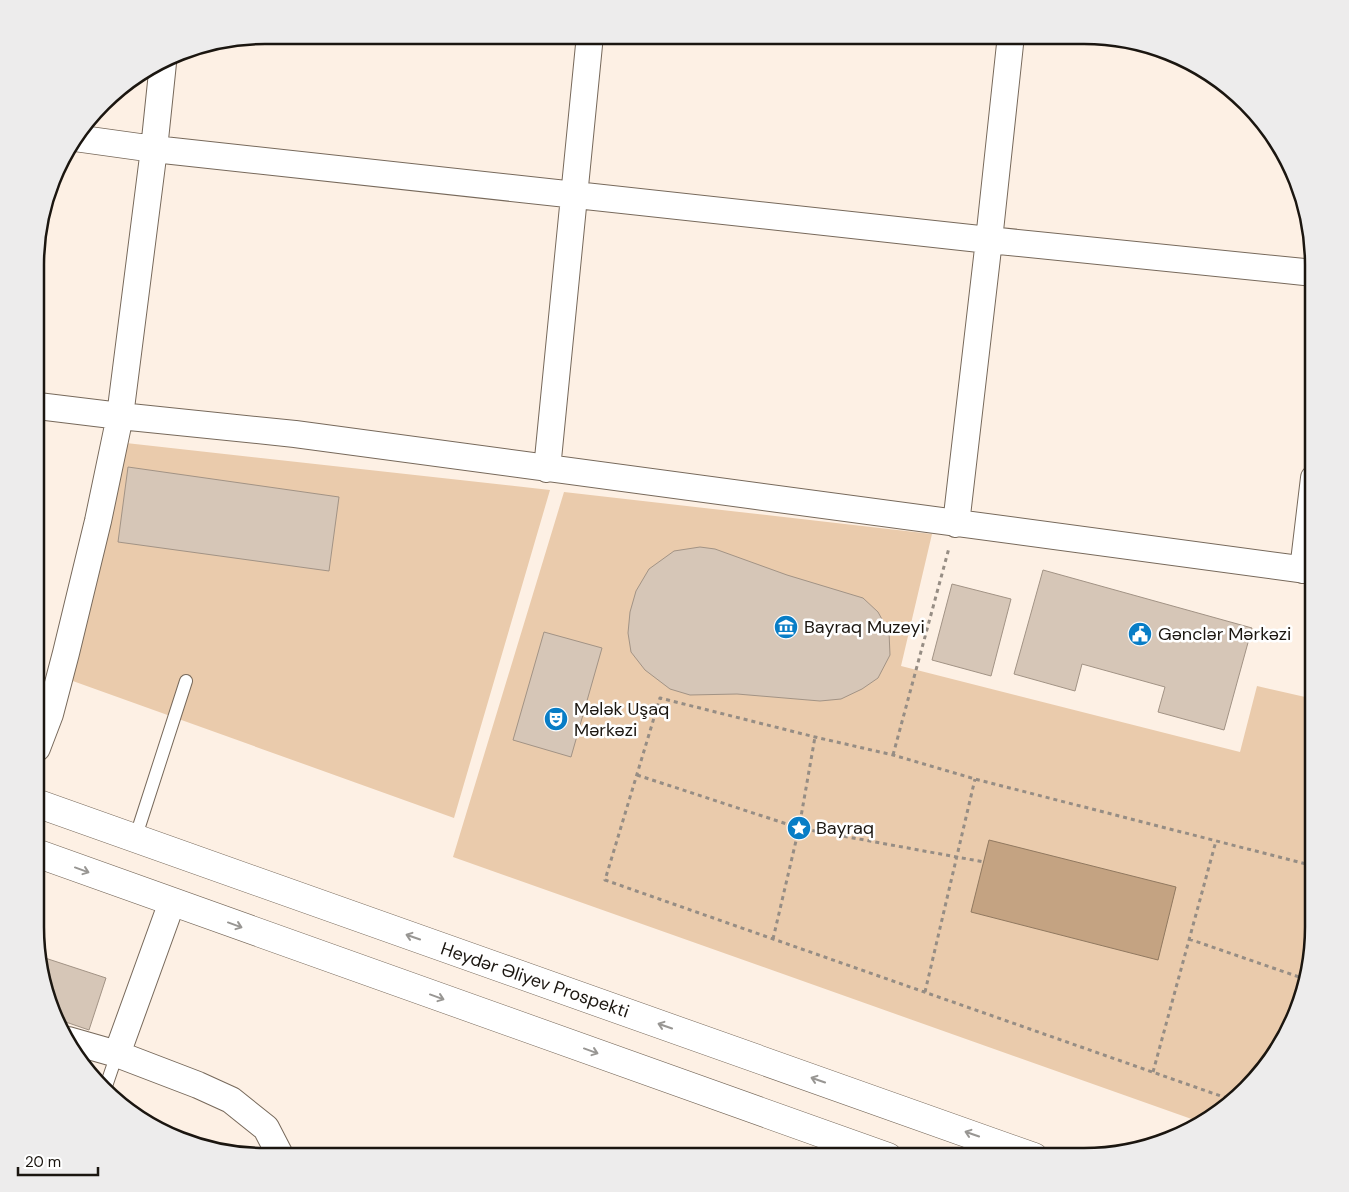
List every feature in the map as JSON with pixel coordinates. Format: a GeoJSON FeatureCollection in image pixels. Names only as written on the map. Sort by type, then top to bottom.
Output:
{"type":"FeatureCollection","features":[{"type":"Feature","properties":{"kind":"highway","name":"Heydər Əliyev Prospekti"},"geometry":{"type":"LineString","coordinates":[[44,806],[1011,1148]]}},
{"type":"Feature","properties":{"kind":"highway"},"geometry":{"type":"LineString","coordinates":[[44,856],[863,1148]]}},
{"type":"Feature","properties":{"kind":"street"},"geometry":{"type":"LineString","coordinates":[[547,469],[589,44]]}},
{"type":"Feature","properties":{"kind":"street"},"geometry":{"type":"LineString","coordinates":[[956,524],[1010,44]]}},
{"type":"Feature","properties":{"kind":"street"},"geometry":{"type":"LineString","coordinates":[[44,729],[50,714],[66,653],[98,521],[120,416],[162,69]]}},
{"type":"Feature","properties":{"kind":"street"},"geometry":{"type":"LineString","coordinates":[[83,139],[154,149],[989,240],[1305,272]]}},
{"type":"Feature","properties":{"kind":"street"},"geometry":{"type":"LineString","coordinates":[[44,407],[295,434],[1305,571]]}},
{"type":"Feature","properties":{"kind":"street"},"geometry":{"type":"LineString","coordinates":[[117,1054],[172,902]]}},
{"type":"Feature","properties":{"kind":"street"},"geometry":{"type":"LineString","coordinates":[[76,1042],[117,1054],[232,1100],[266,1128],[276,1148]]}},
{"type":"Feature","properties":{"kind":"lane"},"geometry":{"type":"LineString","coordinates":[[135,839],[186,681]]}},
{"type":"Feature","properties":{"kind":"lane"},"geometry":{"type":"LineString","coordinates":[[107,1083],[117,1054]]}},
{"type":"Feature","properties":{"kind":"path"},"geometry":{"type":"LineString","coordinates":[[893,755],[956,524]]}},
{"type":"Feature","properties":{"kind":"path"},"geometry":{"type":"LineString","coordinates":[[1225,1097],[605,880],[660,698],[893,755],[975,779],[1305,864]]}},
{"type":"Feature","properties":{"kind":"path"},"geometry":{"type":"LineString","coordinates":[[773,939],[799,828],[815,737]]}},
{"type":"Feature","properties":{"kind":"path"},"geometry":{"type":"LineString","coordinates":[[637,775],[799,828],[984,862]]}},
{"type":"Feature","properties":{"kind":"path"},"geometry":{"type":"LineString","coordinates":[[925,992],[975,779]]}},
{"type":"Feature","properties":{"kind":"path"},"geometry":{"type":"LineString","coordinates":[[1153,1072],[1216,841]]}},
{"type":"Feature","properties":{"kind":"path"},"geometry":{"type":"LineString","coordinates":[[1189,939],[1300,977]]}},
{"type":"Feature","properties":{"kind":"shaded area"},"geometry":{"type":"Polygon","coordinates":[[[126,443],[550,490],[454,818],[70,680],[126,443]]]}},
{"type":"Feature","properties":{"kind":"shaded area"},"geometry":{"type":"Polygon","coordinates":[[[564,492],[932,534],[901,666],[1240,752],[1257,686],[1305,697],[1305,942],[1298,985],[1276,1038],[1260,1062],[1241,1084],[1219,1103],[1193,1120],[453,857],[564,492]]]}},
{"type":"Feature","properties":{"kind":"shaded area"},"geometry":{"type":"Polygon","coordinates":[[[989,840],[1176,887],[1158,960],[971,912],[989,840]]]}},
{"type":"Feature","properties":{"kind":"building"},"geometry":{"type":"Polygon","coordinates":[[[128,467],[339,497],[329,571],[118,542],[128,467]]]}},
{"type":"Feature","properties":{"kind":"building"},"geometry":{"type":"Polygon","coordinates":[[[700,547],[715,549],[787,575],[863,598],[878,612],[889,632],[890,655],[878,678],[862,689],[841,699],[820,701],[737,694],[690,695],[670,689],[645,670],[631,652],[628,633],[630,612],[636,591],[649,569],[674,551],[700,547]]]}},
{"type":"Feature","properties":{"kind":"building"},"geometry":{"type":"Polygon","coordinates":[[[1043,570],[1252,628],[1224,730],[1158,712],[1165,687],[1082,664],[1075,691],[1014,674],[1043,570]]]}},
{"type":"Feature","properties":{"kind":"building"},"geometry":{"type":"Polygon","coordinates":[[[952,584],[1011,599],[991,676],[932,660],[952,584]]]}},
{"type":"Feature","properties":{"kind":"building"},"geometry":{"type":"Polygon","coordinates":[[[544,632],[602,648],[571,757],[513,740],[544,632]]]}},
{"type":"Feature","properties":{"kind":"building"},"geometry":{"type":"Polygon","coordinates":[[[46,958],[106,978],[89,1030],[66,1022],[51,985],[46,958]]]}},
{"type":"Feature","properties":{"kind":"place","name":"Bayraq Muzeyi"},"geometry":{"type":"Point","coordinates":[786,627]}},
{"type":"Feature","properties":{"kind":"place","name":"Gənclər Mərkəzi"},"geometry":{"type":"Point","coordinates":[1140,634]}},
{"type":"Feature","properties":{"kind":"place","name":"Mələk Uşaq Mərkəzi"},"geometry":{"type":"Point","coordinates":[556,719]}},
{"type":"Feature","properties":{"kind":"place","name":"Bayraq"},"geometry":{"type":"Point","coordinates":[799,828]}}]}
